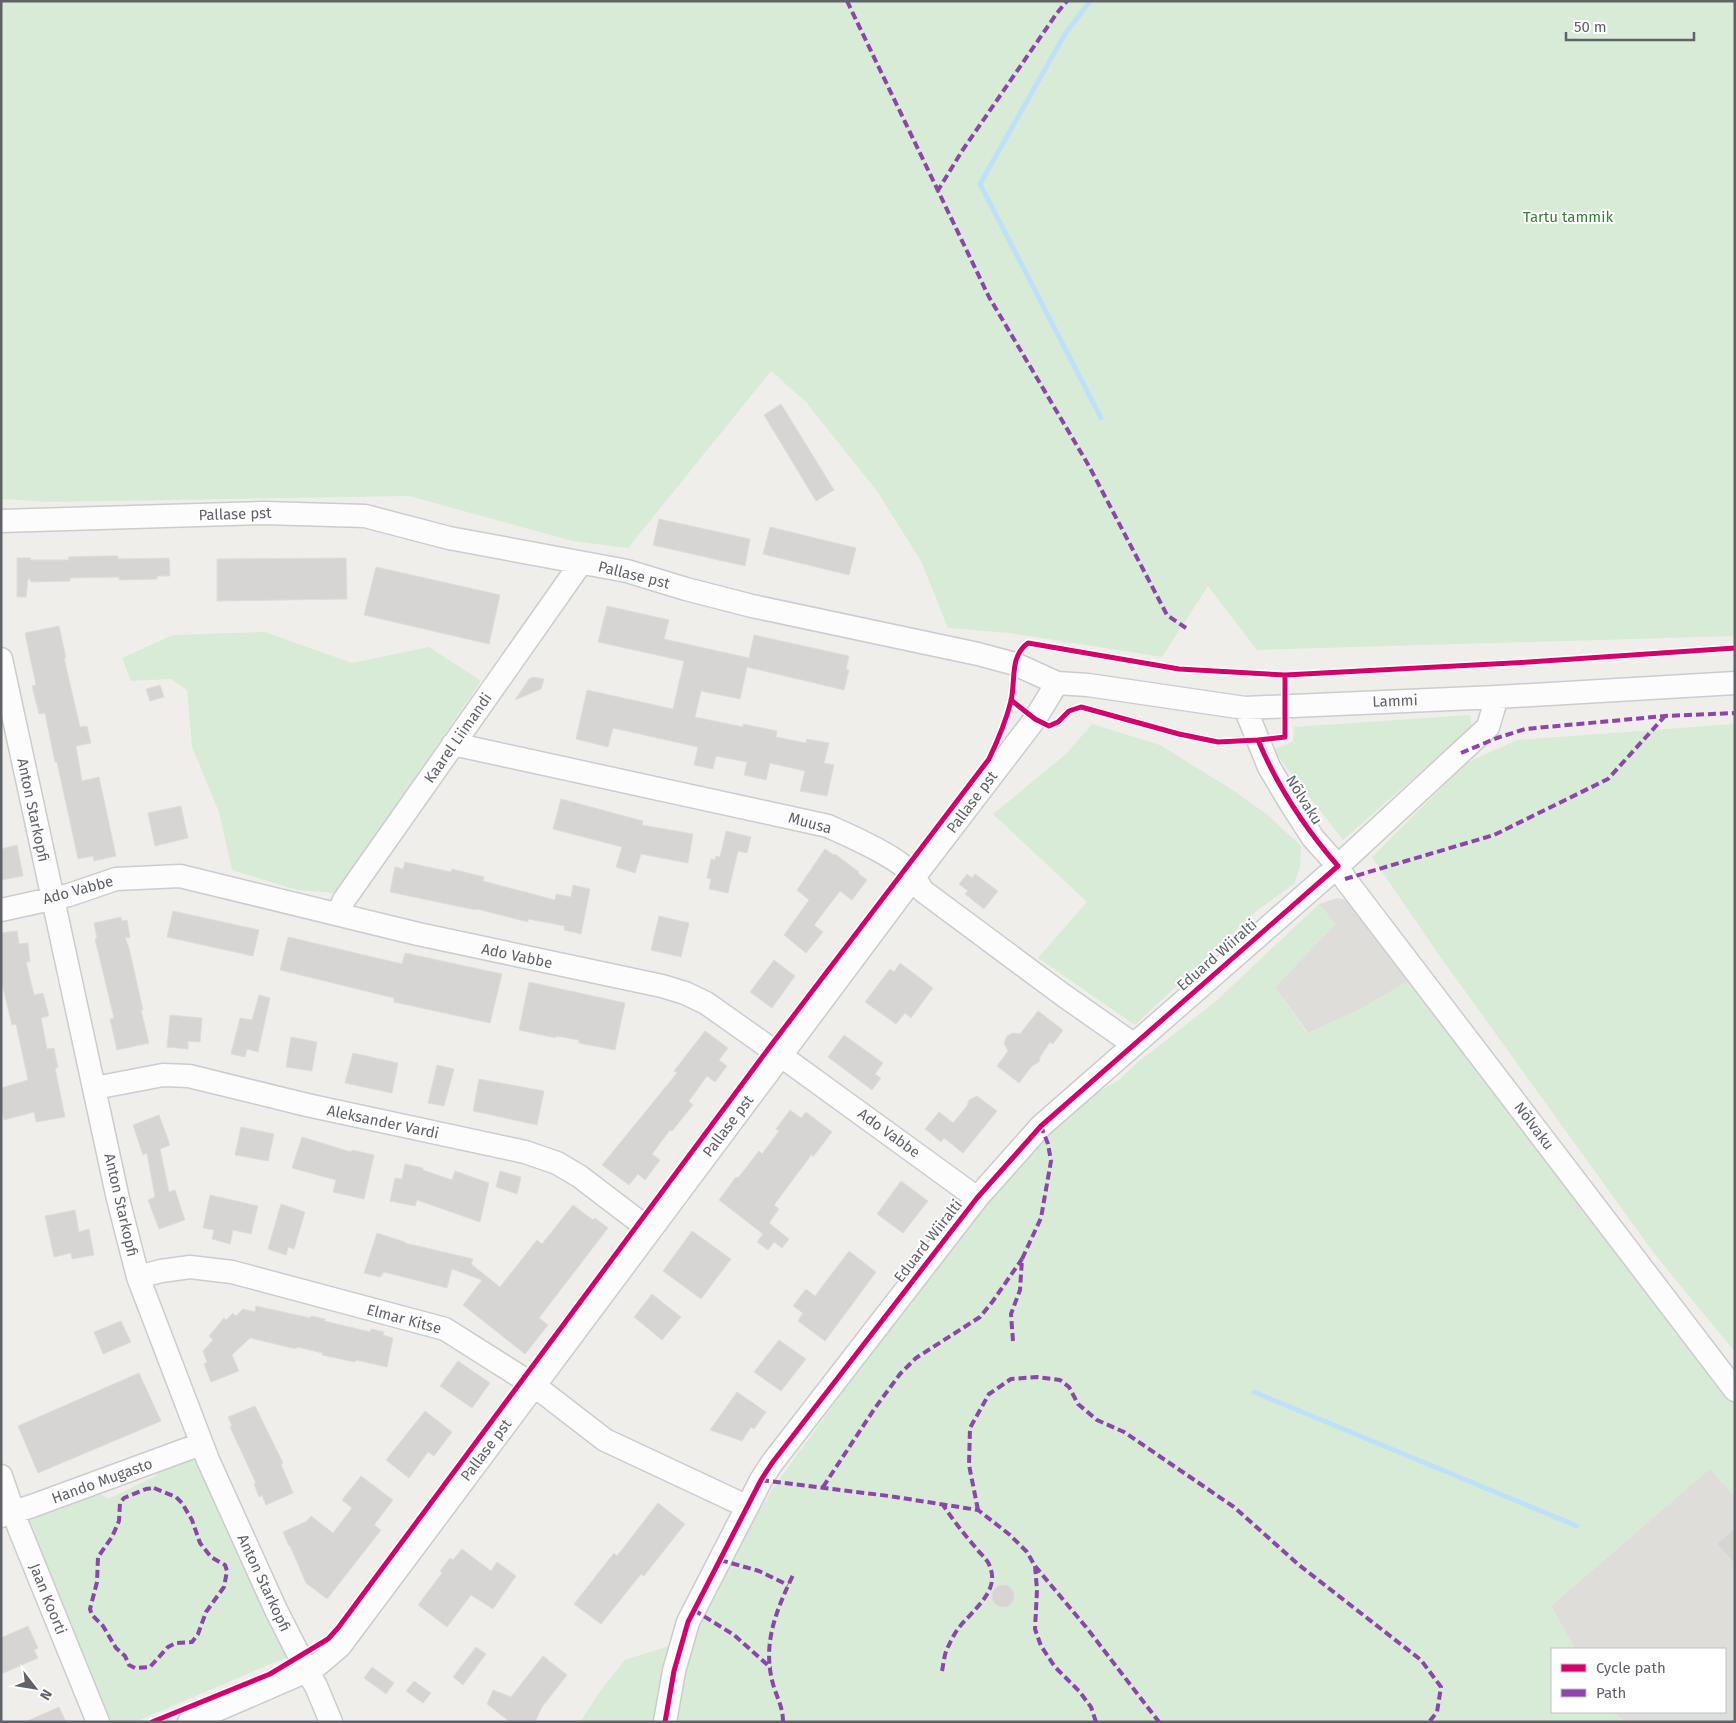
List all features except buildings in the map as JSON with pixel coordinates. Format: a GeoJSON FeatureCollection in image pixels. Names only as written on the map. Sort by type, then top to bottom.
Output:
{"type":"FeatureCollection","features":[{"type":"Feature","properties":{"kind":"street","name":"Pallase pst"},"geometry":{"type":"LineString","coordinates":[[1,521],[264,513],[365,516],[448,538],[627,571],[752,606],[978,654],[1015,664],[1057,683],[1035,720],[914,876],[340,1646],[319,1664],[307,1671],[189,1722]]}},
{"type":"Feature","properties":{"kind":"street","name":"Kaarel Liimandi"},"geometry":{"type":"LineString","coordinates":[[338,914],[344,900],[581,563]]}},
{"type":"Feature","properties":{"kind":"street","name":"Anton Starkopfi"},"geometry":{"type":"LineString","coordinates":[[1,659],[118,1199],[138,1277],[201,1444],[276,1610],[316,1686],[331,1722]]}},
{"type":"Feature","properties":{"kind":"street","name":"Lammi"},"geometry":{"type":"LineString","coordinates":[[1057,683],[1088,685],[1245,708],[1497,697],[1735,683]]}},
{"type":"Feature","properties":{"kind":"street","name":"Eduard Wiiralti"},"geometry":{"type":"LineString","coordinates":[[665,1722],[674,1671],[688,1622],[746,1506],[772,1463],[977,1198],[1041,1126],[1338,866],[1488,727],[1497,697]]}},
{"type":"Feature","properties":{"kind":"street","name":"Nõlvaku"},"geometry":{"type":"LineString","coordinates":[[1245,708],[1269,767],[1313,838],[1338,866],[1345,879],[1735,1390]]}},
{"type":"Feature","properties":{"kind":"street","name":"Muusa"},"geometry":{"type":"LineString","coordinates":[[453,744],[828,826],[891,858],[914,876],[923,892],[1133,1044]]}},
{"type":"Feature","properties":{"kind":"street","name":"Ado Vabbe"},"geometry":{"type":"LineString","coordinates":[[1,910],[69,895],[116,879],[180,876],[418,934],[662,986],[685,993],[706,1003],[977,1198]]}},
{"type":"Feature","properties":{"kind":"street","name":"Aleksander Vardi"},"geometry":{"type":"LineString","coordinates":[[95,1088],[162,1075],[189,1076],[317,1108],[525,1152],[557,1163],[579,1176],[650,1230]]}},
{"type":"Feature","properties":{"kind":"street","name":"Elmar Kitse"},"geometry":{"type":"LineString","coordinates":[[138,1277],[161,1271],[190,1267],[232,1272],[445,1329],[535,1386],[605,1440],[746,1506]]}},
{"type":"Feature","properties":{"kind":"street","name":"Hando Mugasto"},"geometry":{"type":"LineString","coordinates":[[8,1514],[201,1444]]}},
{"type":"Feature","properties":{"kind":"street","name":"Jaan Koorti"},"geometry":{"type":"LineString","coordinates":[[1,1476],[8,1514],[98,1722]]}},
{"type":"Feature","properties":{"kind":"shaded area"},"geometry":{"type":"Polygon","coordinates":[[[1337,898],[1358,902],[1415,977],[1361,1009],[1308,1033],[1275,987],[1335,924],[1319,904],[1337,898]]]}},
{"type":"Feature","properties":{"kind":"shaded area"},"geometry":{"type":"Polygon","coordinates":[[[1710,1468],[1735,1497],[1735,1722],[1625,1722],[1614,1713],[1726,1713],[1726,1648],[1574,1648],[1551,1606],[1710,1468]]]}},
{"type":"Feature","properties":{"kind":"green space","name":"Tartu tammik"},"geometry":{"type":"Polygon","coordinates":[[[1,1],[1735,1],[1735,636],[1257,650],[1208,586],[1162,657],[1009,633],[948,628],[921,561],[877,491],[805,401],[771,371],[628,548],[573,541],[409,496],[49,502],[1,499],[1,1]]]}},
{"type":"Feature","properties":{"kind":"green space"},"geometry":{"type":"Polygon","coordinates":[[[265,632],[352,663],[429,647],[481,681],[336,893],[297,890],[232,870],[219,812],[192,747],[187,690],[171,679],[131,681],[122,658],[173,635],[265,632]]]}},
{"type":"Feature","properties":{"kind":"green space"},"geometry":{"type":"Polygon","coordinates":[[[1470,715],[1472,727],[1343,840],[1273,750],[1293,741],[1294,727],[1470,715]]]}},
{"type":"Feature","properties":{"kind":"green space"},"geometry":{"type":"Polygon","coordinates":[[[1092,724],[1160,745],[1231,789],[1268,815],[1301,846],[1300,867],[1294,884],[1255,912],[1135,1025],[1038,958],[1087,902],[993,814],[1066,754],[1092,724]]]}},
{"type":"Feature","properties":{"kind":"green space"},"geometry":{"type":"Polygon","coordinates":[[[1735,724],[1735,1352],[1653,1252],[1439,955],[1372,857],[1466,763],[1517,740],[1735,724]]]}},
{"type":"Feature","properties":{"kind":"green space"},"geometry":{"type":"Polygon","coordinates":[[[1319,904],[1336,924],[1275,987],[1307,1033],[1361,1009],[1415,977],[1735,1395],[1735,1497],[1710,1469],[1551,1606],[1574,1648],[1551,1648],[1551,1713],[1614,1713],[1625,1722],[580,1722],[601,1690],[625,1660],[688,1640],[683,1662],[740,1542],[773,1488],[921,1284],[1046,1133],[1093,1095],[1119,1080],[1138,1062],[1215,1002],[1319,904]]]}},
{"type":"Feature","properties":{"kind":"green space"},"geometry":{"type":"Polygon","coordinates":[[[199,1453],[287,1657],[135,1722],[108,1722],[24,1519],[98,1492],[108,1499],[156,1476],[159,1469],[199,1453]]]}},
{"type":"Feature","properties":{"kind":"waterway"},"geometry":{"type":"LineString","coordinates":[[1090,1],[1065,34],[980,184],[1101,418]]}},
{"type":"Feature","properties":{"kind":"waterway"},"geometry":{"type":"LineString","coordinates":[[1254,1392],[1577,1526]]}},
{"type":"Feature","properties":{"kind":"marked path"},"geometry":{"type":"LineString","coordinates":[[847,1],[989,297],[1089,466],[1167,615],[1186,628]]}},
{"type":"Feature","properties":{"kind":"marked path"},"geometry":{"type":"LineString","coordinates":[[937,192],[962,151],[1067,1]]}},
{"type":"Feature","properties":{"kind":"marked path"},"geometry":{"type":"LineString","coordinates":[[1461,753],[1525,729],[1665,716],[1735,713]]}},
{"type":"Feature","properties":{"kind":"marked path"},"geometry":{"type":"LineString","coordinates":[[1345,879],[1494,835],[1608,779],[1665,716]]}},
{"type":"Feature","properties":{"kind":"marked path"},"geometry":{"type":"LineString","coordinates":[[1013,1341],[1011,1314],[1020,1290],[1022,1259],[1041,1218],[1051,1161],[1048,1144],[1041,1126]]}},
{"type":"Feature","properties":{"kind":"marked path"},"geometry":{"type":"LineString","coordinates":[[823,1487],[875,1408],[900,1374],[916,1358],[980,1317],[1022,1259]]}},
{"type":"Feature","properties":{"kind":"marked path"},"geometry":{"type":"LineString","coordinates":[[978,1510],[969,1465],[970,1428],[989,1394],[1011,1379],[1037,1377],[1060,1380],[1069,1387],[1078,1404],[1097,1420],[1124,1432],[1234,1507],[1299,1565],[1421,1660],[1441,1687],[1437,1712],[1429,1722]]}},
{"type":"Feature","properties":{"kind":"marked path"},"geometry":{"type":"LineString","coordinates":[[761,1480],[889,1496],[978,1510],[1010,1535],[1027,1552],[1035,1566],[1037,1590],[1035,1629],[1041,1646],[1055,1667],[1079,1691],[1091,1707],[1096,1722]]}},
{"type":"Feature","properties":{"kind":"marked path"},"geometry":{"type":"LineString","coordinates":[[154,1488],[176,1497],[182,1503],[192,1520],[200,1543],[211,1557],[225,1565],[227,1571],[224,1587],[206,1612],[198,1634],[192,1642],[176,1643],[168,1647],[150,1667],[135,1668],[129,1665],[125,1656],[116,1648],[103,1626],[92,1615],[90,1609],[97,1582],[98,1557],[112,1537],[119,1521],[120,1503],[124,1498],[146,1489],[154,1488]]}},
{"type":"Feature","properties":{"kind":"marked path"},"geometry":{"type":"LineString","coordinates":[[942,1671],[946,1651],[953,1637],[988,1593],[992,1578],[987,1560],[943,1505]]}},
{"type":"Feature","properties":{"kind":"marked path"},"geometry":{"type":"LineString","coordinates":[[720,1560],[759,1571],[788,1585]]}},
{"type":"Feature","properties":{"kind":"marked path"},"geometry":{"type":"LineString","coordinates":[[1035,1566],[1086,1627],[1159,1722]]}},
{"type":"Feature","properties":{"kind":"marked path"},"geometry":{"type":"LineString","coordinates":[[783,1722],[781,1707],[773,1684],[769,1655],[772,1628],[793,1575]]}},
{"type":"Feature","properties":{"kind":"marked path"},"geometry":{"type":"LineString","coordinates":[[694,1610],[734,1635],[771,1668]]}},
{"type":"Feature","properties":{"kind":"cycle path"},"geometry":{"type":"LineString","coordinates":[[152,1722],[270,1674],[328,1639],[338,1628],[769,1048],[989,759],[1009,708],[1014,669],[1018,655],[1028,643],[1179,669],[1285,675]]}},
{"type":"Feature","properties":{"kind":"cycle path"},"geometry":{"type":"LineString","coordinates":[[1011,700],[1035,719],[1049,726],[1058,722],[1069,711],[1081,707],[1179,734],[1218,742],[1258,740],[1285,737],[1285,675],[1529,662],[1735,648]]}},
{"type":"Feature","properties":{"kind":"cycle path"},"geometry":{"type":"LineString","coordinates":[[665,1722],[674,1671],[688,1622],[761,1480],[772,1463],[977,1198],[1041,1126],[1338,866],[1314,837],[1283,791],[1258,740]]}}]}
